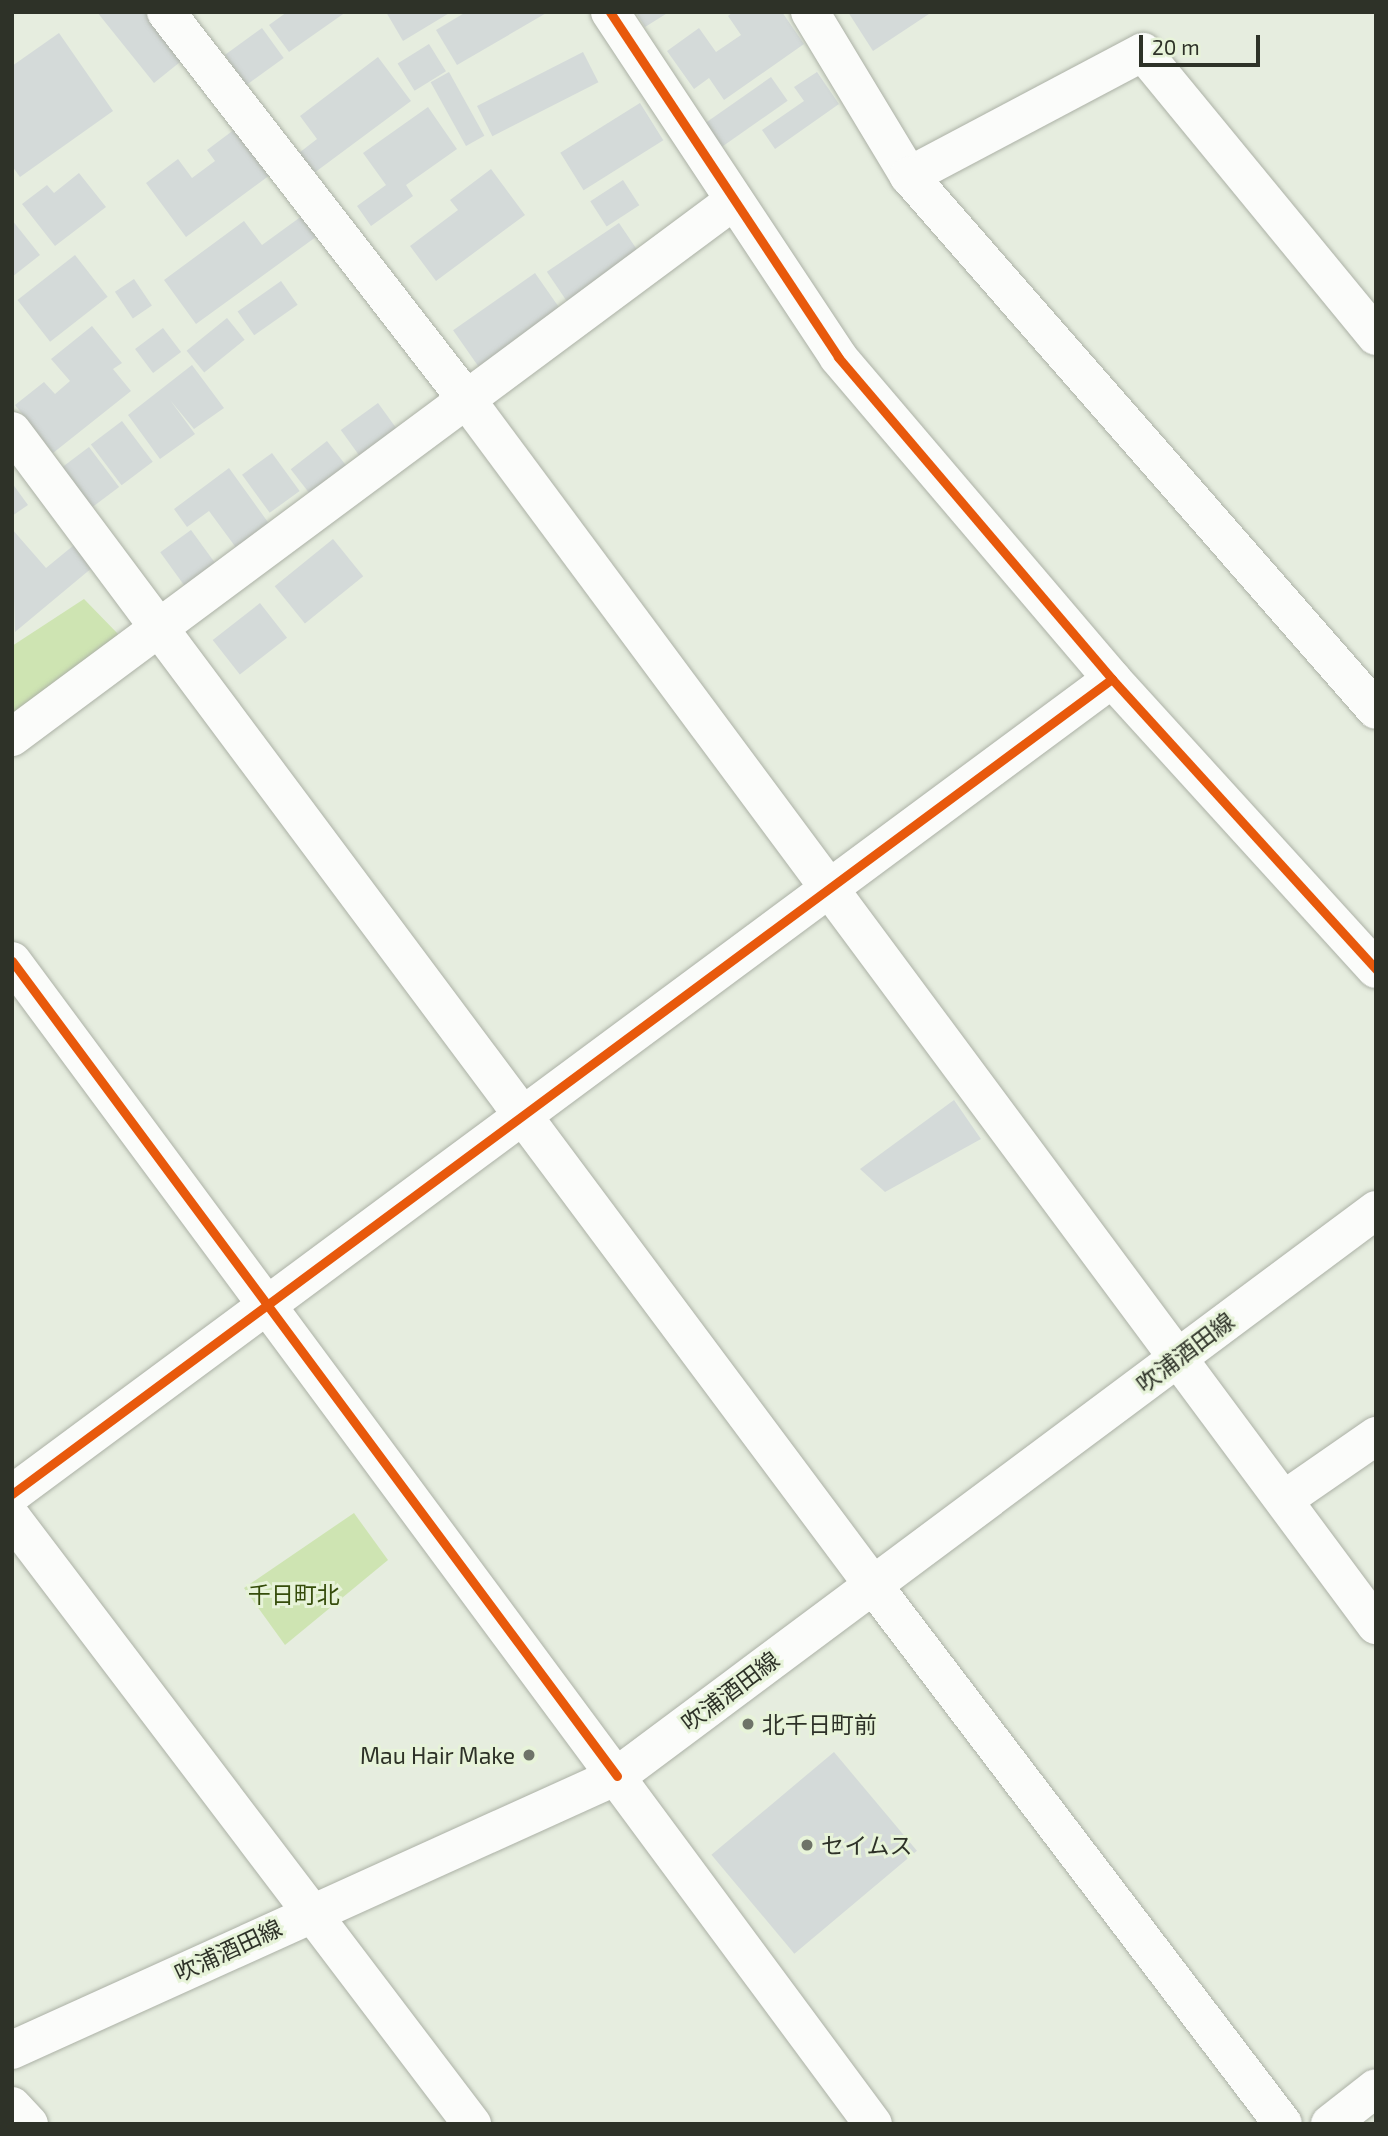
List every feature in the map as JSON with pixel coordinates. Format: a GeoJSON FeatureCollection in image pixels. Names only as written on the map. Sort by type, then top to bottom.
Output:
{"type":"FeatureCollection","features":[{"type":"Feature","properties":{"kind":"street"},"geometry":{"type":"LineString","coordinates":[[166,12],[466,399],[827,891],[1180,1356],[1376,1625]]}},
{"type":"Feature","properties":{"kind":"street"},"geometry":{"type":"LineString","coordinates":[[610,12],[732,202],[838,357],[1112,679],[1376,969]]}},
{"type":"Feature","properties":{"kind":"street"},"geometry":{"type":"LineString","coordinates":[[810,12],[908,176],[1376,710]]}},
{"type":"Feature","properties":{"kind":"street"},"geometry":{"type":"LineString","coordinates":[[908,176],[1143,52],[1376,336]]}},
{"type":"Feature","properties":{"kind":"street"},"geometry":{"type":"LineString","coordinates":[[12,737],[732,202]]}},
{"type":"Feature","properties":{"kind":"street"},"geometry":{"type":"LineString","coordinates":[[12,431],[873,1585],[1283,2124]]}},
{"type":"Feature","properties":{"kind":"street"},"geometry":{"type":"LineString","coordinates":[[12,1494],[1112,679]]}},
{"type":"Feature","properties":{"kind":"street"},"geometry":{"type":"LineString","coordinates":[[12,961],[873,2124]]}},
{"type":"Feature","properties":{"kind":"street","name":"吹浦酒田線"},"geometry":{"type":"LineString","coordinates":[[12,2050],[308,1913],[617,1776],[1376,1210]]}},
{"type":"Feature","properties":{"kind":"street"},"geometry":{"type":"LineString","coordinates":[[1285,1499],[1376,1436]]}},
{"type":"Feature","properties":{"kind":"street"},"geometry":{"type":"LineString","coordinates":[[12,1518],[308,1913],[472,2124]]}},
{"type":"Feature","properties":{"kind":"street"},"geometry":{"type":"LineString","coordinates":[[1329,2124],[1376,2088]]}},
{"type":"Feature","properties":{"kind":"street"},"geometry":{"type":"LineString","coordinates":[[12,2106],[29,2124]]}},
{"type":"Feature","properties":{"kind":"green space"},"geometry":{"type":"Polygon","coordinates":[[[84,599],[120,636],[12,714],[12,646],[84,599]]]}},
{"type":"Feature","properties":{"kind":"green space","name":"千日町北"},"geometry":{"type":"Polygon","coordinates":[[[354,1513],[388,1560],[285,1645],[244,1588],[354,1513]]]}},
{"type":"Feature","properties":{"kind":"building"},"geometry":{"type":"Polygon","coordinates":[[[97,12],[157,12],[190,54],[154,83],[97,12]]]}},
{"type":"Feature","properties":{"kind":"building"},"geometry":{"type":"Polygon","coordinates":[[[287,12],[346,12],[289,52],[269,25],[287,12]]]}},
{"type":"Feature","properties":{"kind":"building"},"geometry":{"type":"Polygon","coordinates":[[[386,12],[451,12],[403,41],[386,12]]]}},
{"type":"Feature","properties":{"kind":"building"},"geometry":{"type":"Polygon","coordinates":[[[466,12],[548,12],[457,65],[436,30],[466,12]]]}},
{"type":"Feature","properties":{"kind":"building"},"geometry":{"type":"Polygon","coordinates":[[[636,12],[669,12],[645,27],[636,12]]]}},
{"type":"Feature","properties":{"kind":"building"},"geometry":{"type":"Polygon","coordinates":[[[733,12],[782,12],[804,44],[724,100],[709,78],[694,89],[667,51],[699,28],[716,52],[741,35],[728,16],[733,12]]]}},
{"type":"Feature","properties":{"kind":"building"},"geometry":{"type":"Polygon","coordinates":[[[848,12],[932,12],[873,51],[848,12]]]}},
{"type":"Feature","properties":{"kind":"building"},"geometry":{"type":"Polygon","coordinates":[[[262,28],[284,58],[247,85],[225,55],[262,28]]]}},
{"type":"Feature","properties":{"kind":"building"},"geometry":{"type":"Polygon","coordinates":[[[59,33],[113,111],[20,177],[12,166],[12,66],[59,33]]]}},
{"type":"Feature","properties":{"kind":"building"},"geometry":{"type":"Polygon","coordinates":[[[429,44],[446,71],[415,91],[398,64],[429,44]]]}},
{"type":"Feature","properties":{"kind":"building"},"geometry":{"type":"Polygon","coordinates":[[[583,52],[598,82],[492,136],[477,106],[583,52]]]}},
{"type":"Feature","properties":{"kind":"building"},"geometry":{"type":"Polygon","coordinates":[[[378,57],[411,101],[310,176],[295,156],[317,139],[300,116],[378,57]]]}},
{"type":"Feature","properties":{"kind":"building"},"geometry":{"type":"Polygon","coordinates":[[[449,72],[484,136],[466,146],[431,82],[449,72]]]}},
{"type":"Feature","properties":{"kind":"building"},"geometry":{"type":"Polygon","coordinates":[[[817,72],[839,104],[775,149],[762,130],[804,101],[794,87],[817,72]]]}},
{"type":"Feature","properties":{"kind":"building"},"geometry":{"type":"Polygon","coordinates":[[[771,77],[788,101],[721,147],[705,123],[771,77]]]}},
{"type":"Feature","properties":{"kind":"building"},"geometry":{"type":"Polygon","coordinates":[[[640,103],[663,140],[584,190],[560,153],[640,103]]]}},
{"type":"Feature","properties":{"kind":"building"},"geometry":{"type":"Polygon","coordinates":[[[428,107],[457,149],[406,185],[413,196],[371,226],[357,206],[386,185],[363,153],[428,107]]]}},
{"type":"Feature","properties":{"kind":"building"},"geometry":{"type":"Polygon","coordinates":[[[235,129],[270,175],[186,237],[146,183],[178,159],[192,178],[215,161],[207,150],[235,129]]]}},
{"type":"Feature","properties":{"kind":"building"},"geometry":{"type":"Polygon","coordinates":[[[491,169],[525,215],[436,281],[410,246],[458,210],[450,200],[491,169]]]}},
{"type":"Feature","properties":{"kind":"building"},"geometry":{"type":"Polygon","coordinates":[[[79,173],[106,207],[55,246],[22,204],[47,185],[54,193],[79,173]]]}},
{"type":"Feature","properties":{"kind":"building"},"geometry":{"type":"Polygon","coordinates":[[[623,180],[639,205],[607,226],[590,201],[623,180]]]}},
{"type":"Feature","properties":{"kind":"building"},"geometry":{"type":"Polygon","coordinates":[[[306,213],[320,234],[196,324],[164,280],[244,221],[262,245],[306,213]]]}},
{"type":"Feature","properties":{"kind":"building"},"geometry":{"type":"Polygon","coordinates":[[[12,220],[40,255],[12,277],[12,220]]]}},
{"type":"Feature","properties":{"kind":"building"},"geometry":{"type":"Polygon","coordinates":[[[619,223],[643,259],[571,307],[547,272],[619,223]]]}},
{"type":"Feature","properties":{"kind":"building"},"geometry":{"type":"Polygon","coordinates":[[[75,255],[108,297],[50,342],[17,300],[75,255]]]}},
{"type":"Feature","properties":{"kind":"building"},"geometry":{"type":"Polygon","coordinates":[[[535,273],[564,314],[482,371],[453,330],[535,273]]]}},
{"type":"Feature","properties":{"kind":"building"},"geometry":{"type":"Polygon","coordinates":[[[134,279],[152,306],[133,318],[115,292],[134,279]]]}},
{"type":"Feature","properties":{"kind":"building"},"geometry":{"type":"Polygon","coordinates":[[[281,281],[298,305],[254,335],[238,311],[281,281]]]}},
{"type":"Feature","properties":{"kind":"building"},"geometry":{"type":"Polygon","coordinates":[[[227,318],[245,340],[204,372],[187,351],[227,318]]]}},
{"type":"Feature","properties":{"kind":"building"},"geometry":{"type":"Polygon","coordinates":[[[92,326],[122,363],[113,369],[131,391],[53,453],[15,405],[44,382],[55,394],[70,381],[51,359],[92,326]]]}},
{"type":"Feature","properties":{"kind":"building"},"geometry":{"type":"Polygon","coordinates":[[[163,328],[181,352],[153,373],[135,349],[163,328]]]}},
{"type":"Feature","properties":{"kind":"building"},"geometry":{"type":"Polygon","coordinates":[[[192,365],[224,408],[194,429],[170,400],[195,434],[160,459],[128,415],[192,365]]]}},
{"type":"Feature","properties":{"kind":"building"},"geometry":{"type":"Polygon","coordinates":[[[378,403],[400,433],[363,460],[341,430],[378,403]]]}},
{"type":"Feature","properties":{"kind":"building"},"geometry":{"type":"Polygon","coordinates":[[[122,421],[153,462],[122,485],[91,444],[122,421]]]}},
{"type":"Feature","properties":{"kind":"building"},"geometry":{"type":"Polygon","coordinates":[[[327,441],[350,470],[314,498],[291,469],[327,441]]]}},
{"type":"Feature","properties":{"kind":"building"},"geometry":{"type":"Polygon","coordinates":[[[89,447],[119,487],[88,510],[58,470],[89,447]]]}},
{"type":"Feature","properties":{"kind":"building"},"geometry":{"type":"Polygon","coordinates":[[[272,453],[300,491],[270,513],[242,475],[272,453]]]}},
{"type":"Feature","properties":{"kind":"building"},"geometry":{"type":"Polygon","coordinates":[[[229,468],[270,525],[237,549],[209,511],[187,527],[174,509],[229,468]]]}},
{"type":"Feature","properties":{"kind":"building"},"geometry":{"type":"Polygon","coordinates":[[[12,483],[28,505],[12,516],[12,483]]]}},
{"type":"Feature","properties":{"kind":"building"},"geometry":{"type":"Polygon","coordinates":[[[12,529],[46,568],[74,545],[93,567],[15,632],[12,529]]]}},
{"type":"Feature","properties":{"kind":"building"},"geometry":{"type":"Polygon","coordinates":[[[191,530],[217,566],[186,588],[160,552],[191,530]]]}},
{"type":"Feature","properties":{"kind":"building"},"geometry":{"type":"Polygon","coordinates":[[[333,539],[363,576],[305,624],[275,586],[333,539]]]}},
{"type":"Feature","properties":{"kind":"building"},"geometry":{"type":"Polygon","coordinates":[[[260,603],[287,638],[240,675],[213,640],[260,603]]]}},
{"type":"Feature","properties":{"kind":"building"},"geometry":{"type":"Polygon","coordinates":[[[954,1100],[981,1139],[885,1192],[860,1169],[954,1100]]]}},
{"type":"Feature","properties":{"kind":"building","name":"セイムス"},"geometry":{"type":"Polygon","coordinates":[[[834,1752],[917,1851],[794,1954],[711,1855],[834,1752]]]}},
{"type":"Feature","properties":{"kind":"cycle path"},"geometry":{"type":"LineString","coordinates":[[610,12],[838,357],[1112,679],[1376,969]]}},
{"type":"Feature","properties":{"kind":"cycle path"},"geometry":{"type":"LineString","coordinates":[[12,1494],[1112,679]]}},
{"type":"Feature","properties":{"kind":"cycle path"},"geometry":{"type":"LineString","coordinates":[[12,961],[617,1776]]}},
{"type":"Feature","properties":{"kind":"place","name":"北千日町前"},"geometry":{"type":"Point","coordinates":[748,1724]}},
{"type":"Feature","properties":{"kind":"place","name":"Mau Hair Make"},"geometry":{"type":"Point","coordinates":[529,1755]}},
{"type":"Feature","properties":{"kind":"place","name":"セイムス"},"geometry":{"type":"Point","coordinates":[807,1845]}}]}
